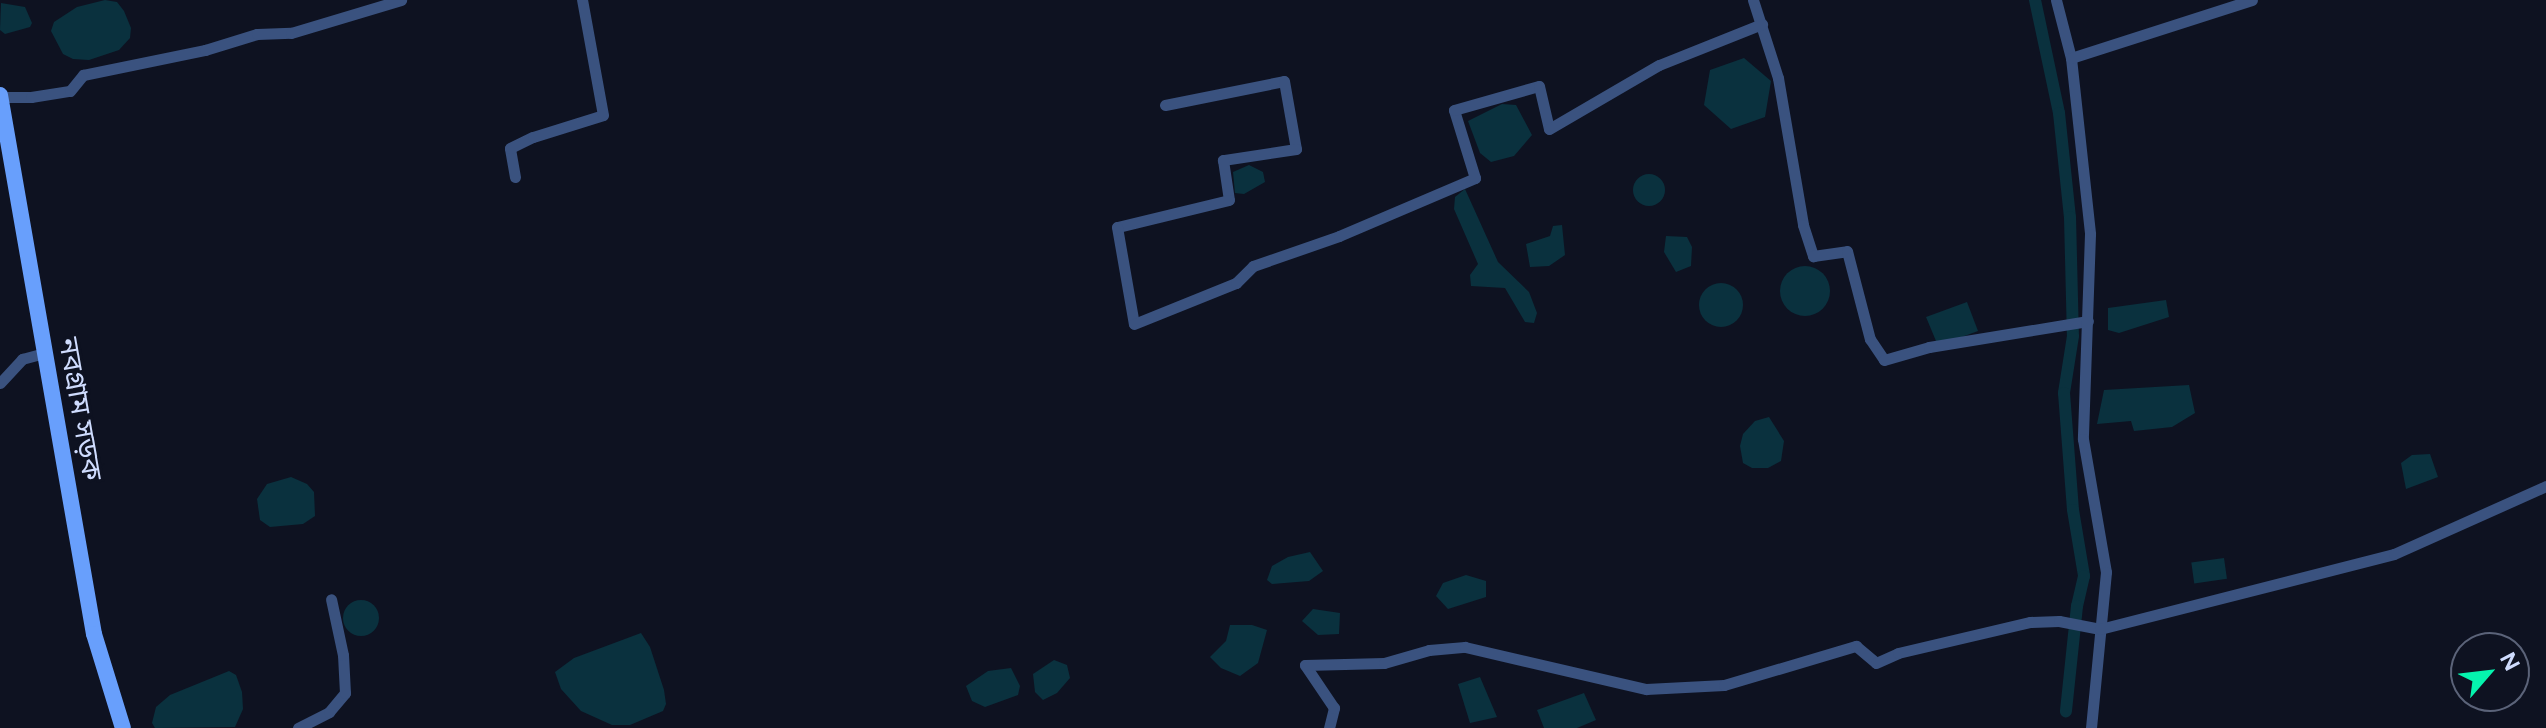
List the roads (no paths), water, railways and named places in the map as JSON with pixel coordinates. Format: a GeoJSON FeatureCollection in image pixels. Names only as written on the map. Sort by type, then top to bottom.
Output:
{"type":"FeatureCollection","features":[{"type":"Feature","properties":{"kind":"main road","name":"নবগ্রাম সড়ক"},"geometry":{"type":"LineString","coordinates":[[0,96],[94,634],[123,728]]}},
{"type":"Feature","properties":{"kind":"street"},"geometry":{"type":"LineString","coordinates":[[0,96],[31,97],[70,91],[83,75],[205,50],[257,34],[291,33],[401,0]]}},
{"type":"Feature","properties":{"kind":"street"},"geometry":{"type":"LineString","coordinates":[[515,177],[510,148],[533,137],[603,115],[582,0]]}},
{"type":"Feature","properties":{"kind":"street"},"geometry":{"type":"LineString","coordinates":[[1753,0],[1778,78],[1803,225],[1813,256],[1847,251],[1870,339],[1884,360],[1929,347],[2085,322]]}},
{"type":"Feature","properties":{"kind":"street"},"geometry":{"type":"LineString","coordinates":[[2056,0],[2071,58],[2090,234],[2083,439],[2106,572],[2091,728]]}},
{"type":"Feature","properties":{"kind":"street"},"geometry":{"type":"LineString","coordinates":[[2071,58],[2252,0]]}},
{"type":"Feature","properties":{"kind":"street"},"geometry":{"type":"LineString","coordinates":[[1165,105],[1284,81],[1296,149],[1223,160],[1229,200],[1117,227],[1134,324],[1236,283],[1253,266],[1339,236],[1475,178],[1454,110],[1539,86],[1549,129],[1659,65],[1762,24]]}},
{"type":"Feature","properties":{"kind":"street"},"geometry":{"type":"LineString","coordinates":[[0,383],[22,359],[45,353]]}},
{"type":"Feature","properties":{"kind":"street"},"geometry":{"type":"LineString","coordinates":[[1329,728],[1334,708],[1305,665],[1384,663],[1429,650],[1465,647],[1646,689],[1724,685],[1856,646],[1876,663],[1898,653],[2006,626],[2059,621],[2082,623],[2100,629],[2394,554],[2546,486]]}},
{"type":"Feature","properties":{"kind":"street"},"geometry":{"type":"LineString","coordinates":[[298,728],[329,712],[345,693],[343,655],[331,599]]}},
{"type":"Feature","properties":{"kind":"water"},"geometry":{"type":"Polygon","coordinates":[[[105,0],[117,2],[124,11],[131,28],[130,38],[119,50],[89,60],[73,59],[63,54],[51,31],[54,22],[77,7],[105,0]]]}},
{"type":"Feature","properties":{"kind":"water"},"geometry":{"type":"Polygon","coordinates":[[[1,3],[25,7],[32,23],[30,27],[5,34],[0,30],[1,3]]]}},
{"type":"Feature","properties":{"kind":"water"},"geometry":{"type":"Polygon","coordinates":[[[1744,58],[1771,81],[1765,117],[1731,129],[1704,105],[1710,70],[1744,58]]]}},
{"type":"Feature","properties":{"kind":"water"},"geometry":{"type":"Polygon","coordinates":[[[1502,104],[1516,105],[1532,135],[1514,156],[1491,162],[1480,153],[1468,121],[1502,104]]]}},
{"type":"Feature","properties":{"kind":"water"},"geometry":{"type":"Polygon","coordinates":[[[1249,165],[1263,172],[1265,182],[1244,194],[1235,193],[1233,172],[1249,165]]]}},
{"type":"Feature","properties":{"kind":"water"},"geometry":{"type":"Polygon","coordinates":[[[1649,174],[1660,179],[1665,190],[1660,201],[1649,206],[1638,201],[1633,190],[1638,179],[1649,174]]]}},
{"type":"Feature","properties":{"kind":"water"},"geometry":{"type":"Polygon","coordinates":[[[1465,189],[1498,262],[1529,292],[1537,313],[1534,323],[1525,322],[1505,288],[1471,286],[1470,275],[1478,264],[1454,209],[1455,197],[1465,189]]]}},
{"type":"Feature","properties":{"kind":"water"},"geometry":{"type":"Polygon","coordinates":[[[1562,225],[1565,255],[1549,266],[1530,267],[1526,244],[1550,236],[1553,226],[1562,225]]]}},
{"type":"Feature","properties":{"kind":"water"},"geometry":{"type":"Polygon","coordinates":[[[1666,236],[1687,237],[1692,247],[1691,266],[1676,272],[1664,252],[1666,236]]]}},
{"type":"Feature","properties":{"kind":"water"},"geometry":{"type":"Polygon","coordinates":[[[1805,266],[1822,274],[1830,291],[1822,308],[1805,316],[1788,308],[1780,291],[1788,274],[1805,266]]]}},
{"type":"Feature","properties":{"kind":"water"},"geometry":{"type":"Polygon","coordinates":[[[1721,283],[1736,290],[1743,305],[1736,320],[1721,327],[1706,320],[1699,305],[1706,290],[1721,283]]]}},
{"type":"Feature","properties":{"kind":"water"},"geometry":{"type":"Polygon","coordinates":[[[2166,300],[2169,317],[2119,333],[2108,330],[2108,308],[2166,300]]]}},
{"type":"Feature","properties":{"kind":"water"},"geometry":{"type":"Polygon","coordinates":[[[1967,302],[1978,331],[1951,341],[1936,341],[1926,317],[1967,302]]]}},
{"type":"Feature","properties":{"kind":"water"},"geometry":{"type":"Polygon","coordinates":[[[2189,385],[2195,413],[2172,427],[2134,431],[2131,421],[2097,424],[2104,390],[2189,385]]]}},
{"type":"Feature","properties":{"kind":"water"},"geometry":{"type":"Polygon","coordinates":[[[1769,417],[1784,441],[1781,461],[1768,468],[1752,468],[1743,463],[1740,446],[1743,434],[1755,421],[1769,417]]]}},
{"type":"Feature","properties":{"kind":"water"},"geometry":{"type":"Polygon","coordinates":[[[2430,454],[2438,477],[2406,489],[2401,463],[2412,455],[2430,454]]]}},
{"type":"Feature","properties":{"kind":"water"},"geometry":{"type":"Polygon","coordinates":[[[291,477],[307,484],[314,492],[315,516],[303,524],[270,527],[260,520],[257,499],[267,484],[291,477]]]}},
{"type":"Feature","properties":{"kind":"water"},"geometry":{"type":"Polygon","coordinates":[[[1310,552],[1323,571],[1309,581],[1272,584],[1267,580],[1272,566],[1288,557],[1310,552]]]}},
{"type":"Feature","properties":{"kind":"water"},"geometry":{"type":"Polygon","coordinates":[[[2224,558],[2227,579],[2194,583],[2191,563],[2224,558]]]}},
{"type":"Feature","properties":{"kind":"water"},"geometry":{"type":"Polygon","coordinates":[[[1466,575],[1486,581],[1486,597],[1448,609],[1436,596],[1443,583],[1466,575]]]}},
{"type":"Feature","properties":{"kind":"water"},"geometry":{"type":"Polygon","coordinates":[[[361,600],[374,605],[379,618],[374,631],[361,636],[348,631],[343,618],[348,605],[361,600]]]}},
{"type":"Feature","properties":{"kind":"water"},"geometry":{"type":"Polygon","coordinates":[[[1313,609],[1340,613],[1339,634],[1318,635],[1302,621],[1313,609]]]}},
{"type":"Feature","properties":{"kind":"water"},"geometry":{"type":"Polygon","coordinates":[[[1230,625],[1252,625],[1267,630],[1258,663],[1240,676],[1221,668],[1210,657],[1226,641],[1230,625]]]}},
{"type":"Feature","properties":{"kind":"water"},"geometry":{"type":"Polygon","coordinates":[[[641,633],[650,647],[664,690],[666,704],[663,711],[630,725],[612,725],[581,711],[561,689],[555,672],[574,658],[641,633]]]}},
{"type":"Feature","properties":{"kind":"water"},"geometry":{"type":"Polygon","coordinates":[[[1054,660],[1067,665],[1070,678],[1057,693],[1043,700],[1035,692],[1033,674],[1054,660]]]}},
{"type":"Feature","properties":{"kind":"water"},"geometry":{"type":"Polygon","coordinates":[[[1011,668],[1020,686],[1018,695],[985,707],[972,701],[966,686],[988,671],[1011,668]]]}},
{"type":"Feature","properties":{"kind":"water"},"geometry":{"type":"Polygon","coordinates":[[[229,671],[236,675],[242,692],[243,709],[235,727],[155,728],[152,723],[156,707],[170,695],[229,671]]]}},
{"type":"Feature","properties":{"kind":"water"},"geometry":{"type":"Polygon","coordinates":[[[1480,677],[1497,717],[1470,723],[1458,684],[1480,677]]]}},
{"type":"Feature","properties":{"kind":"water"},"geometry":{"type":"Polygon","coordinates":[[[1584,693],[1596,720],[1577,728],[1544,728],[1537,710],[1584,693]]]}},
{"type":"Feature","properties":{"kind":"waterway"},"geometry":{"type":"LineString","coordinates":[[2035,0],[2059,113],[2070,217],[2073,336],[2064,393],[2073,510],[2084,576],[2077,606],[2066,711]]}}]}
